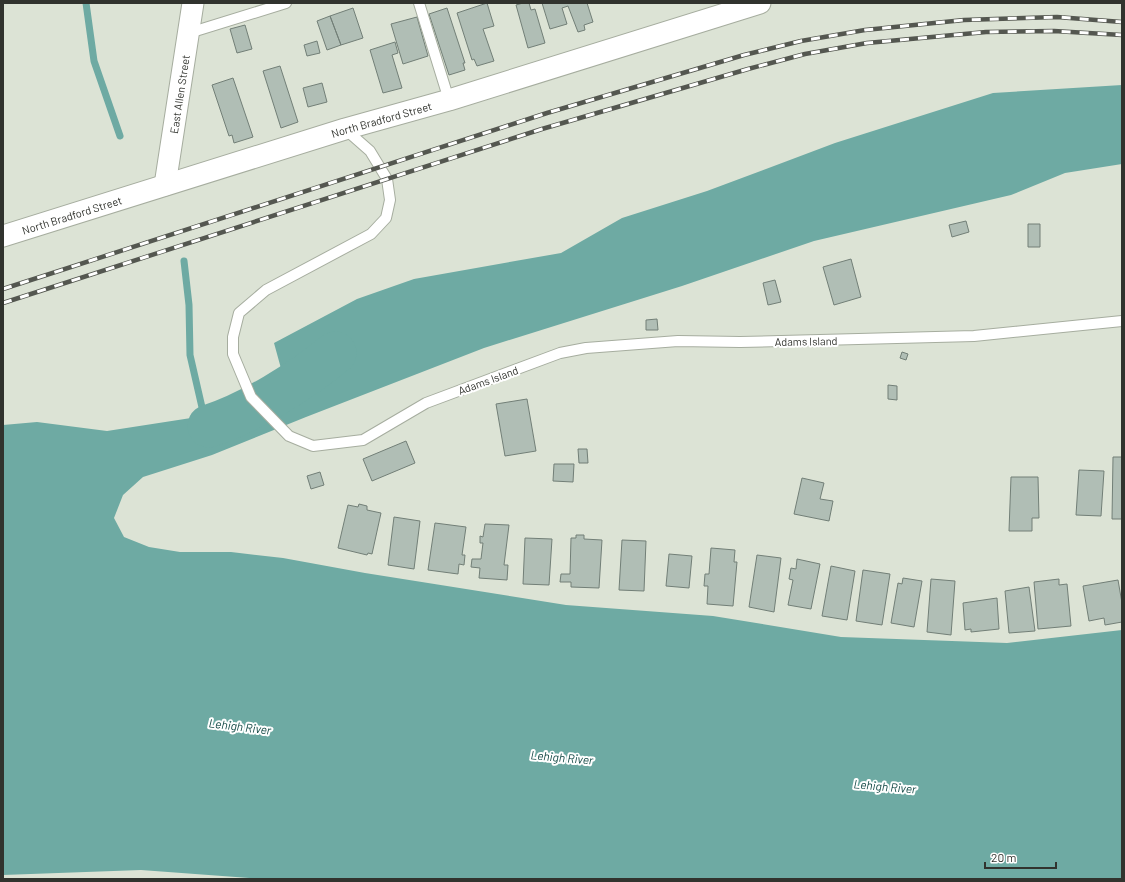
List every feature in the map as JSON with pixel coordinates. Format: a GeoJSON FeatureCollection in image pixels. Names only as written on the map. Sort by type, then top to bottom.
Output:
{"type":"FeatureCollection","features":[{"type":"Feature","properties":{"kind":"street","name":"East Allen Street"},"geometry":{"type":"LineString","coordinates":[[165,185],[190,33],[193,3]]}},
{"type":"Feature","properties":{"kind":"street","name":"North Bradford Street"},"geometry":{"type":"LineString","coordinates":[[3,236],[345,129],[449,100],[733,6],[760,3]]}},
{"type":"Feature","properties":{"kind":"lane"},"geometry":{"type":"LineString","coordinates":[[190,33],[286,3]]}},
{"type":"Feature","properties":{"kind":"lane"},"geometry":{"type":"LineString","coordinates":[[420,3],[449,100]]}},
{"type":"Feature","properties":{"kind":"lane","name":"Adams Island"},"geometry":{"type":"LineString","coordinates":[[345,129],[370,150],[387,179],[390,200],[386,218],[371,234],[266,290],[239,313],[232,337],[233,354],[251,397],[289,436],[313,446],[363,440],[426,403],[560,353],[586,348],[678,341],[740,342],[974,336],[1122,321]]}},
{"type":"Feature","properties":{"kind":"water","name":"Lehigh River"},"geometry":{"type":"Polygon","coordinates":[[[1122,85],[1122,164],[1065,173],[1011,195],[814,241],[682,286],[484,348],[212,455],[143,477],[123,495],[114,518],[124,537],[149,547],[180,552],[231,552],[283,558],[365,573],[566,605],[713,616],[841,637],[1007,643],[1122,630],[1122,879],[262,879],[141,870],[3,875],[3,425],[37,422],[107,431],[204,416],[288,394],[274,343],[357,299],[414,279],[561,253],[622,218],[707,191],[835,143],[993,93],[1122,85]]]}},
{"type":"Feature","properties":{"kind":"building"},"geometry":{"type":"Polygon","coordinates":[[[487,3],[494,26],[483,29],[494,61],[477,66],[474,59],[472,60],[457,13],[487,3]]]}},
{"type":"Feature","properties":{"kind":"building"},"geometry":{"type":"Polygon","coordinates":[[[529,3],[531,10],[535,9],[545,43],[528,48],[516,5],[529,3]]]}},
{"type":"Feature","properties":{"kind":"building"},"geometry":{"type":"Polygon","coordinates":[[[542,3],[587,3],[593,22],[584,25],[585,30],[578,32],[568,6],[562,8],[567,24],[550,29],[542,3]]]}},
{"type":"Feature","properties":{"kind":"building"},"geometry":{"type":"Polygon","coordinates":[[[353,8],[363,38],[341,45],[330,16],[353,8]]]}},
{"type":"Feature","properties":{"kind":"building"},"geometry":{"type":"Polygon","coordinates":[[[447,8],[465,63],[463,63],[465,70],[449,75],[429,14],[447,8]]]}},
{"type":"Feature","properties":{"kind":"building"},"geometry":{"type":"Polygon","coordinates":[[[330,16],[341,45],[327,50],[317,21],[330,16]]]}},
{"type":"Feature","properties":{"kind":"building"},"geometry":{"type":"Polygon","coordinates":[[[417,17],[428,56],[403,64],[391,24],[417,17]]]}},
{"type":"Feature","properties":{"kind":"building"},"geometry":{"type":"Polygon","coordinates":[[[245,25],[252,49],[237,53],[230,29],[245,25]]]}},
{"type":"Feature","properties":{"kind":"building"},"geometry":{"type":"Polygon","coordinates":[[[317,41],[320,53],[307,56],[304,45],[317,41]]]}},
{"type":"Feature","properties":{"kind":"building"},"geometry":{"type":"Polygon","coordinates":[[[395,42],[398,53],[392,55],[402,88],[383,93],[370,50],[395,42]]]}},
{"type":"Feature","properties":{"kind":"building"},"geometry":{"type":"Polygon","coordinates":[[[280,66],[298,122],[281,128],[263,71],[280,66]]]}},
{"type":"Feature","properties":{"kind":"building"},"geometry":{"type":"Polygon","coordinates":[[[233,78],[253,137],[234,143],[232,135],[229,136],[212,85],[233,78]]]}},
{"type":"Feature","properties":{"kind":"building"},"geometry":{"type":"Polygon","coordinates":[[[322,83],[327,102],[308,107],[303,88],[322,83]]]}},
{"type":"Feature","properties":{"kind":"building"},"geometry":{"type":"Polygon","coordinates":[[[966,221],[969,232],[952,237],[949,225],[966,221]]]}},
{"type":"Feature","properties":{"kind":"building"},"geometry":{"type":"Polygon","coordinates":[[[1028,224],[1040,224],[1040,247],[1028,247],[1028,224]]]}},
{"type":"Feature","properties":{"kind":"building"},"geometry":{"type":"Polygon","coordinates":[[[851,259],[861,297],[834,305],[823,267],[851,259]]]}},
{"type":"Feature","properties":{"kind":"building"},"geometry":{"type":"Polygon","coordinates":[[[775,280],[781,302],[768,305],[763,283],[775,280]]]}},
{"type":"Feature","properties":{"kind":"building"},"geometry":{"type":"Polygon","coordinates":[[[657,319],[658,330],[646,330],[646,320],[657,319]]]}},
{"type":"Feature","properties":{"kind":"building"},"geometry":{"type":"Polygon","coordinates":[[[902,352],[908,354],[906,360],[900,358],[902,352]]]}},
{"type":"Feature","properties":{"kind":"building"},"geometry":{"type":"Polygon","coordinates":[[[888,385],[897,386],[897,400],[888,399],[888,385]]]}},
{"type":"Feature","properties":{"kind":"building"},"geometry":{"type":"Polygon","coordinates":[[[527,399],[536,451],[505,456],[496,404],[527,399]]]}},
{"type":"Feature","properties":{"kind":"building"},"geometry":{"type":"Polygon","coordinates":[[[406,441],[415,463],[372,481],[363,459],[406,441]]]}},
{"type":"Feature","properties":{"kind":"building"},"geometry":{"type":"Polygon","coordinates":[[[578,449],[587,449],[588,463],[579,463],[578,449]]]}},
{"type":"Feature","properties":{"kind":"building"},"geometry":{"type":"Polygon","coordinates":[[[1113,457],[1122,457],[1122,519],[1112,519],[1113,457]]]}},
{"type":"Feature","properties":{"kind":"building"},"geometry":{"type":"Polygon","coordinates":[[[554,464],[574,464],[573,482],[553,481],[554,464]]]}},
{"type":"Feature","properties":{"kind":"building"},"geometry":{"type":"Polygon","coordinates":[[[1079,470],[1104,471],[1101,516],[1076,515],[1079,470]]]}},
{"type":"Feature","properties":{"kind":"building"},"geometry":{"type":"Polygon","coordinates":[[[320,472],[324,485],[311,489],[307,476],[320,472]]]}},
{"type":"Feature","properties":{"kind":"building"},"geometry":{"type":"Polygon","coordinates":[[[1011,477],[1038,477],[1039,518],[1032,518],[1032,531],[1009,531],[1011,477]]]}},
{"type":"Feature","properties":{"kind":"building"},"geometry":{"type":"Polygon","coordinates":[[[802,478],[824,483],[820,499],[833,501],[829,521],[794,514],[802,478]]]}},
{"type":"Feature","properties":{"kind":"building"},"geometry":{"type":"Polygon","coordinates":[[[359,504],[367,506],[367,510],[381,513],[372,554],[368,553],[367,555],[338,548],[348,505],[358,507],[359,504]]]}},
{"type":"Feature","properties":{"kind":"building"},"geometry":{"type":"Polygon","coordinates":[[[394,517],[420,521],[414,569],[388,565],[394,517]]]}},
{"type":"Feature","properties":{"kind":"building"},"geometry":{"type":"Polygon","coordinates":[[[435,523],[466,527],[462,555],[465,555],[464,565],[459,564],[458,574],[428,570],[435,523]]]}},
{"type":"Feature","properties":{"kind":"building"},"geometry":{"type":"Polygon","coordinates":[[[485,524],[509,525],[504,565],[508,565],[507,580],[479,578],[480,568],[471,567],[472,559],[481,559],[483,543],[480,543],[480,536],[483,537],[485,524]]]}},
{"type":"Feature","properties":{"kind":"building"},"geometry":{"type":"Polygon","coordinates":[[[576,535],[584,535],[584,539],[602,540],[599,588],[571,587],[571,582],[560,582],[561,574],[570,574],[571,538],[576,538],[576,535]]]}},
{"type":"Feature","properties":{"kind":"building"},"geometry":{"type":"Polygon","coordinates":[[[525,538],[552,539],[549,585],[523,584],[525,538]]]}},
{"type":"Feature","properties":{"kind":"building"},"geometry":{"type":"Polygon","coordinates":[[[622,540],[646,541],[644,591],[619,590],[622,540]]]}},
{"type":"Feature","properties":{"kind":"building"},"geometry":{"type":"Polygon","coordinates":[[[711,548],[735,550],[734,562],[737,562],[733,606],[707,604],[708,586],[704,586],[705,574],[709,574],[711,548]]]}},
{"type":"Feature","properties":{"kind":"building"},"geometry":{"type":"Polygon","coordinates":[[[669,554],[692,556],[689,588],[666,586],[669,554]]]}},
{"type":"Feature","properties":{"kind":"building"},"geometry":{"type":"Polygon","coordinates":[[[757,555],[781,558],[774,612],[749,607],[757,555]]]}},
{"type":"Feature","properties":{"kind":"building"},"geometry":{"type":"Polygon","coordinates":[[[797,559],[820,564],[811,609],[788,605],[793,580],[789,579],[791,568],[796,569],[797,559]]]}},
{"type":"Feature","properties":{"kind":"building"},"geometry":{"type":"Polygon","coordinates":[[[831,566],[855,571],[847,620],[822,616],[831,566]]]}},
{"type":"Feature","properties":{"kind":"building"},"geometry":{"type":"Polygon","coordinates":[[[863,570],[890,574],[882,625],[856,621],[863,570]]]}},
{"type":"Feature","properties":{"kind":"building"},"geometry":{"type":"Polygon","coordinates":[[[903,578],[922,581],[914,627],[891,623],[898,583],[902,584],[903,578]]]}},
{"type":"Feature","properties":{"kind":"building"},"geometry":{"type":"Polygon","coordinates":[[[931,579],[955,581],[951,635],[927,632],[931,579]]]}},
{"type":"Feature","properties":{"kind":"building"},"geometry":{"type":"Polygon","coordinates":[[[1059,579],[1059,585],[1067,584],[1071,626],[1038,629],[1034,582],[1059,579]]]}},
{"type":"Feature","properties":{"kind":"building"},"geometry":{"type":"Polygon","coordinates":[[[1118,580],[1122,603],[1122,622],[1105,625],[1104,618],[1089,621],[1083,586],[1118,580]]]}},
{"type":"Feature","properties":{"kind":"building"},"geometry":{"type":"Polygon","coordinates":[[[1029,587],[1035,631],[1009,633],[1005,591],[1029,587]]]}},
{"type":"Feature","properties":{"kind":"building"},"geometry":{"type":"Polygon","coordinates":[[[997,598],[999,629],[971,632],[971,629],[965,630],[963,603],[997,598]]]}},
{"type":"Feature","properties":{"kind":"waterway"},"geometry":{"type":"LineString","coordinates":[[86,3],[94,61],[120,136]]}},
{"type":"Feature","properties":{"kind":"waterway"},"geometry":{"type":"LineString","coordinates":[[184,261],[189,305],[190,355],[204,416],[204,425]]}},
{"type":"Feature","properties":{"kind":"waterway"},"geometry":{"type":"LineString","coordinates":[[209,426],[258,405],[291,385],[322,364],[335,353]]}},
{"type":"Feature","properties":{"kind":"railway"},"geometry":{"type":"LineString","coordinates":[[3,289],[547,113],[744,55],[801,41],[865,30],[964,20],[1057,17],[1122,22]]}},
{"type":"Feature","properties":{"kind":"railway"},"geometry":{"type":"LineString","coordinates":[[3,303],[542,129],[748,69],[805,54],[867,43],[986,32],[1054,31],[1122,35]]}}]}
